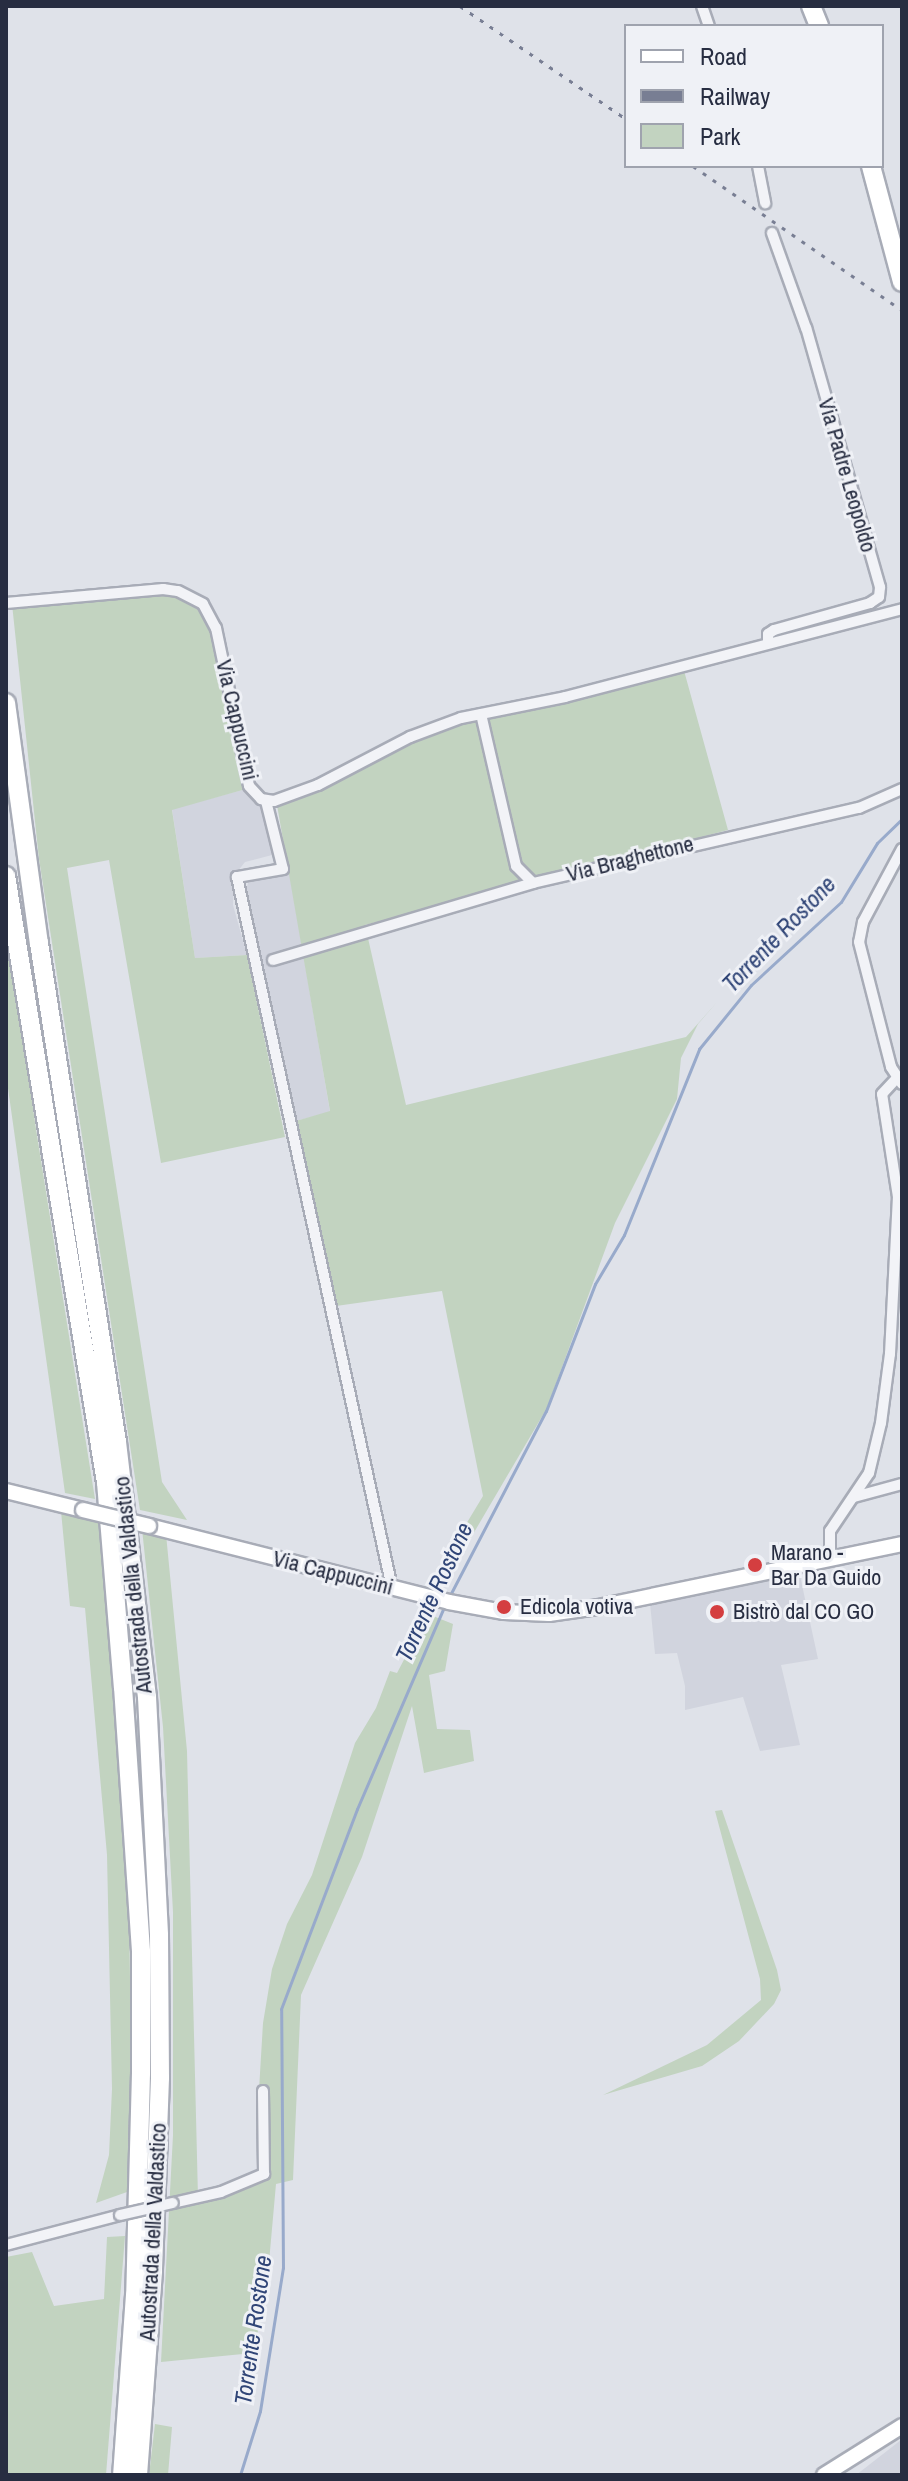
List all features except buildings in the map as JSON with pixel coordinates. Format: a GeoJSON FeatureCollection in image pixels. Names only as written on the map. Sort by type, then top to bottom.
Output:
{"type":"FeatureCollection","features":[{"type":"Feature","properties":{"kind":"highway"},"geometry":{"type":"LineString","coordinates":[[872,168],[902,282]]}},
{"type":"Feature","properties":{"kind":"highway","name":"Autostrada della Valdastico"},"geometry":{"type":"LineString","coordinates":[[6,703],[39,943],[117,1442],[147,1697],[159,1935],[160,2078],[153,2271],[138,2475]]}},
{"type":"Feature","properties":{"kind":"highway","name":"Autostrada della Valdastico"},"geometry":{"type":"LineString","coordinates":[[6,876],[106,1482],[123,1687],[141,1952],[141,2073],[135,2295],[122,2475]]}},
{"type":"Feature","properties":{"kind":"main road","name":"Via Cappuccini"},"geometry":{"type":"LineString","coordinates":[[6,1491],[449,1602],[504,1612],[549,1614],[902,1544]]}},
{"type":"Feature","properties":{"kind":"main road"},"geometry":{"type":"LineString","coordinates":[[824,2475],[902,2426]]}},
{"type":"Feature","properties":{"kind":"street"},"geometry":{"type":"LineString","coordinates":[[758,168],[765,203]]}},
{"type":"Feature","properties":{"kind":"street","name":"Via Padre Leopoldo"},"geometry":{"type":"LineString","coordinates":[[768,643],[768,634],[774,630],[870,603],[879,597],[880,587],[806,328],[772,233]]}},
{"type":"Feature","properties":{"kind":"street","name":"Via Cappuccini"},"geometry":{"type":"LineString","coordinates":[[7,603],[163,589],[178,591],[203,604],[216,628],[249,786],[266,801],[318,785],[432,727],[481,714]]}},
{"type":"Feature","properties":{"kind":"street","name":"Via Padre Leopoldo"},"geometry":{"type":"LineString","coordinates":[[481,714],[565,697],[902,609]]}},
{"type":"Feature","properties":{"kind":"street"},"geometry":{"type":"LineString","coordinates":[[481,714],[516,866],[520,874],[533,883]]}},
{"type":"Feature","properties":{"kind":"street","name":"Via Braghettone"},"geometry":{"type":"LineString","coordinates":[[273,960],[533,883],[859,808],[902,789]]}},
{"type":"Feature","properties":{"kind":"street"},"geometry":{"type":"LineString","coordinates":[[266,801],[283,869],[237,877],[392,1588]]}},
{"type":"Feature","properties":{"kind":"street"},"geometry":{"type":"LineString","coordinates":[[830,1559],[830,1531],[854,1497],[875,1454],[890,1354],[898,1197],[882,1094],[899,1081],[859,942],[863,922],[902,849]]}},
{"type":"Feature","properties":{"kind":"street"},"geometry":{"type":"LineString","coordinates":[[854,1497],[902,1484]]}},
{"type":"Feature","properties":{"kind":"street"},"geometry":{"type":"LineString","coordinates":[[6,2245],[221,2192],[264,2174],[263,2091]]}},
{"type":"Feature","properties":{"kind":"shaded area"},"geometry":{"type":"Polygon","coordinates":[[[246,789],[264,806],[272,843],[272,855],[245,862],[234,876],[233,905],[247,955],[195,958],[172,809],[246,789]]]}},
{"type":"Feature","properties":{"kind":"shaded area"},"geometry":{"type":"Polygon","coordinates":[[[286,852],[330,1112],[296,1121],[246,890],[250,876],[275,869],[285,862],[286,852]]]}},
{"type":"Feature","properties":{"kind":"shaded area"},"geometry":{"type":"Polygon","coordinates":[[[799,1571],[818,1659],[781,1665],[800,1745],[760,1751],[743,1697],[685,1710],[685,1686],[677,1653],[655,1654],[650,1603],[799,1571]]]}},
{"type":"Feature","properties":{"kind":"shaded area"},"geometry":{"type":"Polygon","coordinates":[[[901,2440],[902,2475],[856,2475],[901,2440]]]}},
{"type":"Feature","properties":{"kind":"green space"},"geometry":{"type":"Polygon","coordinates":[[[152,592],[173,593],[197,604],[212,627],[246,789],[172,810],[195,958],[247,955],[285,1137],[161,1163],[109,860],[67,868],[162,1482],[187,1520],[140,1510],[39,859],[12,604],[152,592]]]}},
{"type":"Feature","properties":{"kind":"green space"},"geometry":{"type":"Polygon","coordinates":[[[683,667],[728,830],[365,925],[406,1105],[686,1037],[718,1001],[698,1024],[681,1058],[677,1099],[615,1223],[547,1408],[442,1587],[430,1584],[483,1496],[442,1291],[336,1306],[317,1238],[296,1121],[330,1111],[277,805],[457,722],[683,667]]]}},
{"type":"Feature","properties":{"kind":"green space"},"geometry":{"type":"Polygon","coordinates":[[[6,920],[95,1499],[65,1493],[6,1074],[6,920]]]}},
{"type":"Feature","properties":{"kind":"green space"},"geometry":{"type":"Polygon","coordinates":[[[61,1511],[98,1519],[128,1854],[131,2039],[127,2192],[96,2203],[109,2155],[112,2089],[107,1855],[85,1608],[70,1606],[61,1511]]]}},
{"type":"Feature","properties":{"kind":"green space"},"geometry":{"type":"Polygon","coordinates":[[[142,1529],[166,1534],[187,1751],[198,2197],[233,2186],[266,2166],[259,2090],[263,2023],[272,1969],[287,1924],[312,1875],[355,1743],[376,1708],[390,1671],[397,1673],[428,1614],[453,1624],[445,1671],[429,1675],[437,1729],[470,1730],[474,1761],[424,1773],[412,1706],[362,1857],[301,1995],[293,2180],[276,2184],[266,2296],[253,2353],[161,2362],[173,2135],[173,1912],[163,1727],[142,1529]]]}},
{"type":"Feature","properties":{"kind":"green space"},"geometry":{"type":"Polygon","coordinates":[[[722,1810],[777,1970],[781,1990],[774,2004],[739,2041],[702,2066],[603,2095],[707,2045],[761,2000],[760,1979],[715,1811],[722,1810]]]}},
{"type":"Feature","properties":{"kind":"green space"},"geometry":{"type":"Polygon","coordinates":[[[125,2236],[106,2475],[6,2475],[6,2257],[32,2252],[54,2306],[104,2299],[107,2237],[125,2236]]]}},
{"type":"Feature","properties":{"kind":"green space"},"geometry":{"type":"Polygon","coordinates":[[[155,2424],[172,2427],[168,2475],[149,2475],[155,2424]]]}},
{"type":"Feature","properties":{"kind":"waterway","name":"Torrente Rostone"},"geometry":{"type":"LineString","coordinates":[[449,1597],[546,1411],[595,1284],[624,1235],[699,1049],[751,985],[841,902],[877,843],[902,819]]}},
{"type":"Feature","properties":{"kind":"waterway","name":"Torrente Rostone"},"geometry":{"type":"LineString","coordinates":[[240,2475],[260,2411],[283,2268],[281,2009],[357,1809],[444,1607]]}},
{"type":"Feature","properties":{"kind":"railway"},"geometry":{"type":"LineString","coordinates":[[460,6],[624,118]]}},
{"type":"Feature","properties":{"kind":"railway"},"geometry":{"type":"LineString","coordinates":[[696,168],[902,310]]}},
{"type":"Feature","properties":{"kind":"place","name":"Marano - Bar Da Guido"},"geometry":{"type":"Point","coordinates":[755,1565]}},
{"type":"Feature","properties":{"kind":"place","name":"Edicola votiva"},"geometry":{"type":"Point","coordinates":[504,1607]}},
{"type":"Feature","properties":{"kind":"place","name":"Bistrò dal CO GO"},"geometry":{"type":"Point","coordinates":[717,1612]}}]}
